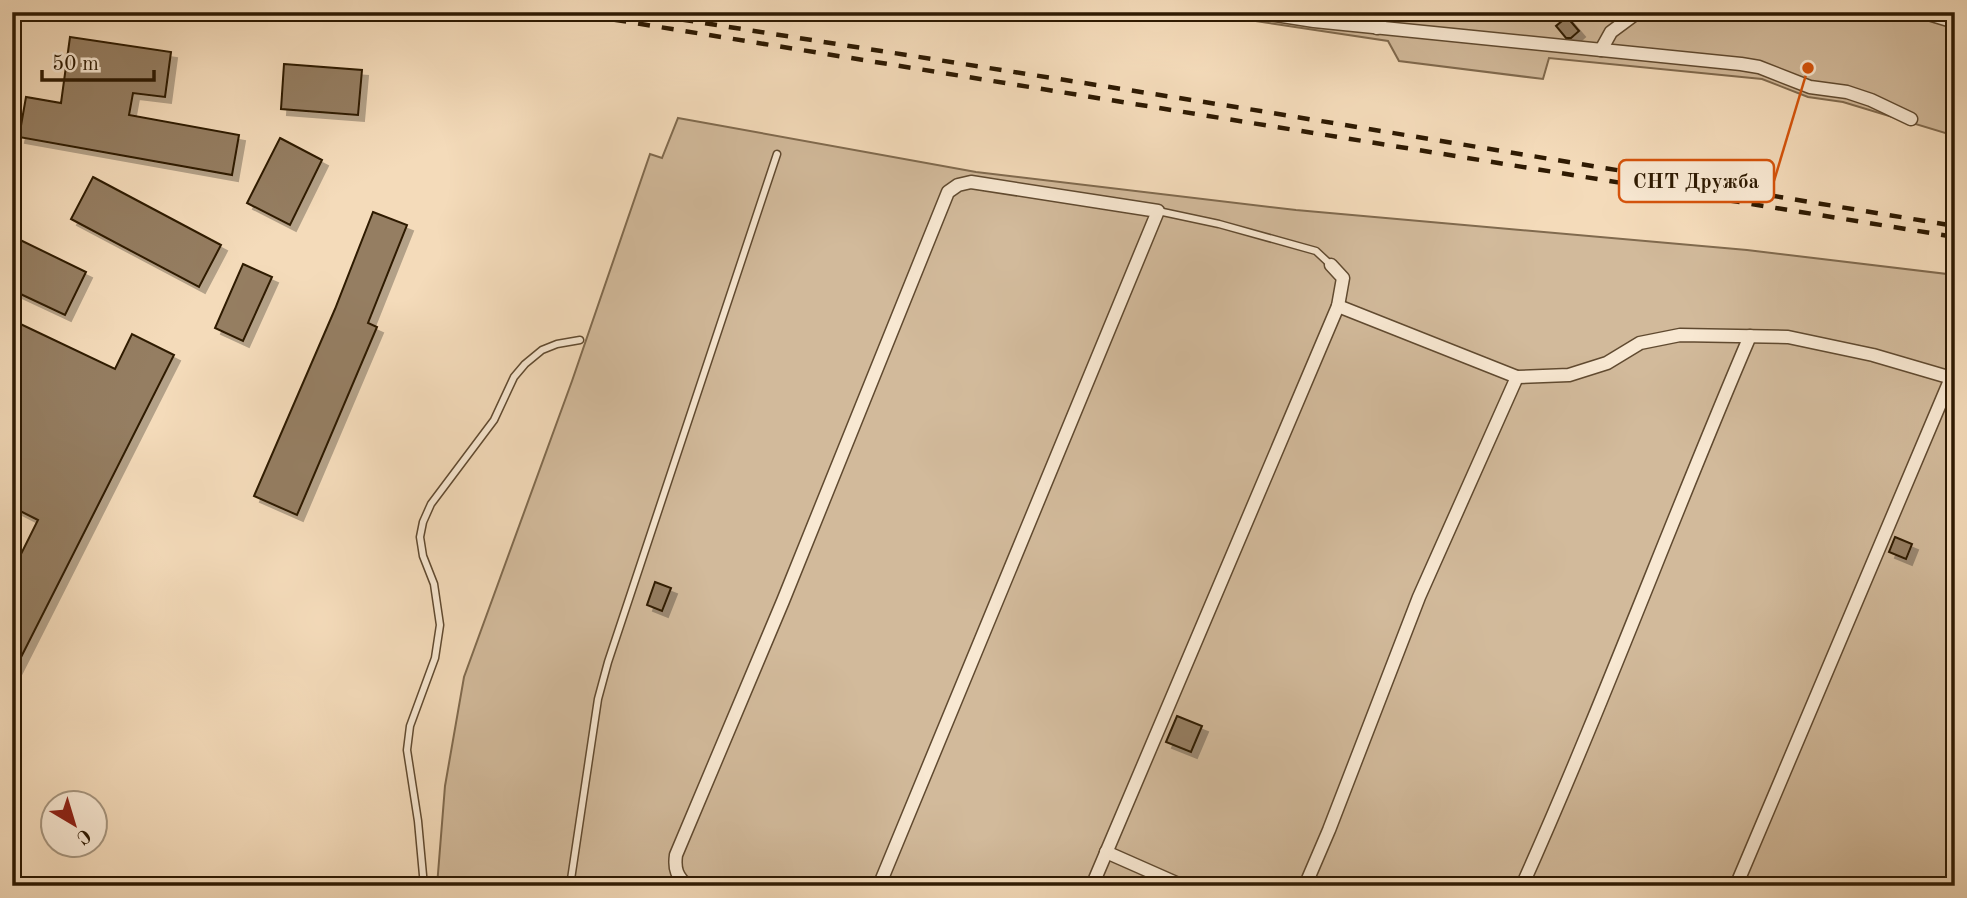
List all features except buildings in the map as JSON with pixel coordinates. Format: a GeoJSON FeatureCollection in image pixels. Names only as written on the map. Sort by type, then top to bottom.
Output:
{"type":"FeatureCollection","features":[{"type":"Feature","properties":{"kind":"street"},"geometry":{"type":"LineString","coordinates":[[1255,12],[1377,28],[1759,67],[1810,87],[1847,92],[1871,100],[1910,119]]}},
{"type":"Feature","properties":{"kind":"street"},"geometry":{"type":"LineString","coordinates":[[1377,28],[1384,12]]}},
{"type":"Feature","properties":{"kind":"street"},"geometry":{"type":"LineString","coordinates":[[1601,50],[1611,32],[1638,12]]}},
{"type":"Feature","properties":{"kind":"street"},"geometry":{"type":"LineString","coordinates":[[1922,12],[1955,22]]}},
{"type":"Feature","properties":{"kind":"street"},"geometry":{"type":"LineString","coordinates":[[688,886],[681,881],[674,868],[677,855],[948,192],[958,185],[971,182],[1158,211],[879,886]]}},
{"type":"Feature","properties":{"kind":"street"},"geometry":{"type":"LineString","coordinates":[[1092,886],[1338,306],[1343,278],[1331,265]]}},
{"type":"Feature","properties":{"kind":"street"},"geometry":{"type":"LineString","coordinates":[[1338,306],[1517,377],[1569,375],[1607,363],[1640,343],[1680,335],[1788,337],[1873,355],[1953,379],[1736,886]]}},
{"type":"Feature","properties":{"kind":"street"},"geometry":{"type":"LineString","coordinates":[[1522,886],[1750,336]]}},
{"type":"Feature","properties":{"kind":"street"},"geometry":{"type":"LineString","coordinates":[[1305,886],[1419,597],[1517,377]]}},
{"type":"Feature","properties":{"kind":"street"},"geometry":{"type":"LineString","coordinates":[[1106,852],[1183,886]]}},
{"type":"Feature","properties":{"kind":"lane"},"geometry":{"type":"LineString","coordinates":[[570,886],[598,699],[608,662],[777,154]]}},
{"type":"Feature","properties":{"kind":"lane"},"geometry":{"type":"LineString","coordinates":[[1158,211],[1219,224],[1316,251],[1331,265]]}},
{"type":"Feature","properties":{"kind":"lane"},"geometry":{"type":"LineString","coordinates":[[424,886],[418,821],[407,750],[410,726],[436,658],[440,625],[434,584],[423,556],[420,537],[423,522],[431,504],[494,420],[514,377],[525,364],[542,350],[556,344],[580,340]]}},
{"type":"Feature","properties":{"kind":"shaded area"},"geometry":{"type":"Polygon","coordinates":[[[1196,12],[1955,12],[1955,136],[1843,102],[1808,97],[1762,79],[1549,58],[1543,79],[1399,61],[1388,41],[1196,12]]]}},
{"type":"Feature","properties":{"kind":"shaded area"},"geometry":{"type":"Polygon","coordinates":[[[678,118],[976,172],[1296,210],[1747,250],[1955,275],[1955,886],[437,886],[445,786],[464,677],[572,381],[650,154],[662,158],[678,118]]]}},
{"type":"Feature","properties":{"kind":"railway"},"geometry":{"type":"LineString","coordinates":[[567,12],[1955,237]]}},
{"type":"Feature","properties":{"kind":"railway"},"geometry":{"type":"LineString","coordinates":[[634,12],[1236,107],[1955,226]]}},
{"type":"Feature","properties":{"kind":"place","name":"СНТ Дружба"},"geometry":{"type":"Point","coordinates":[1808,68]}}]}
